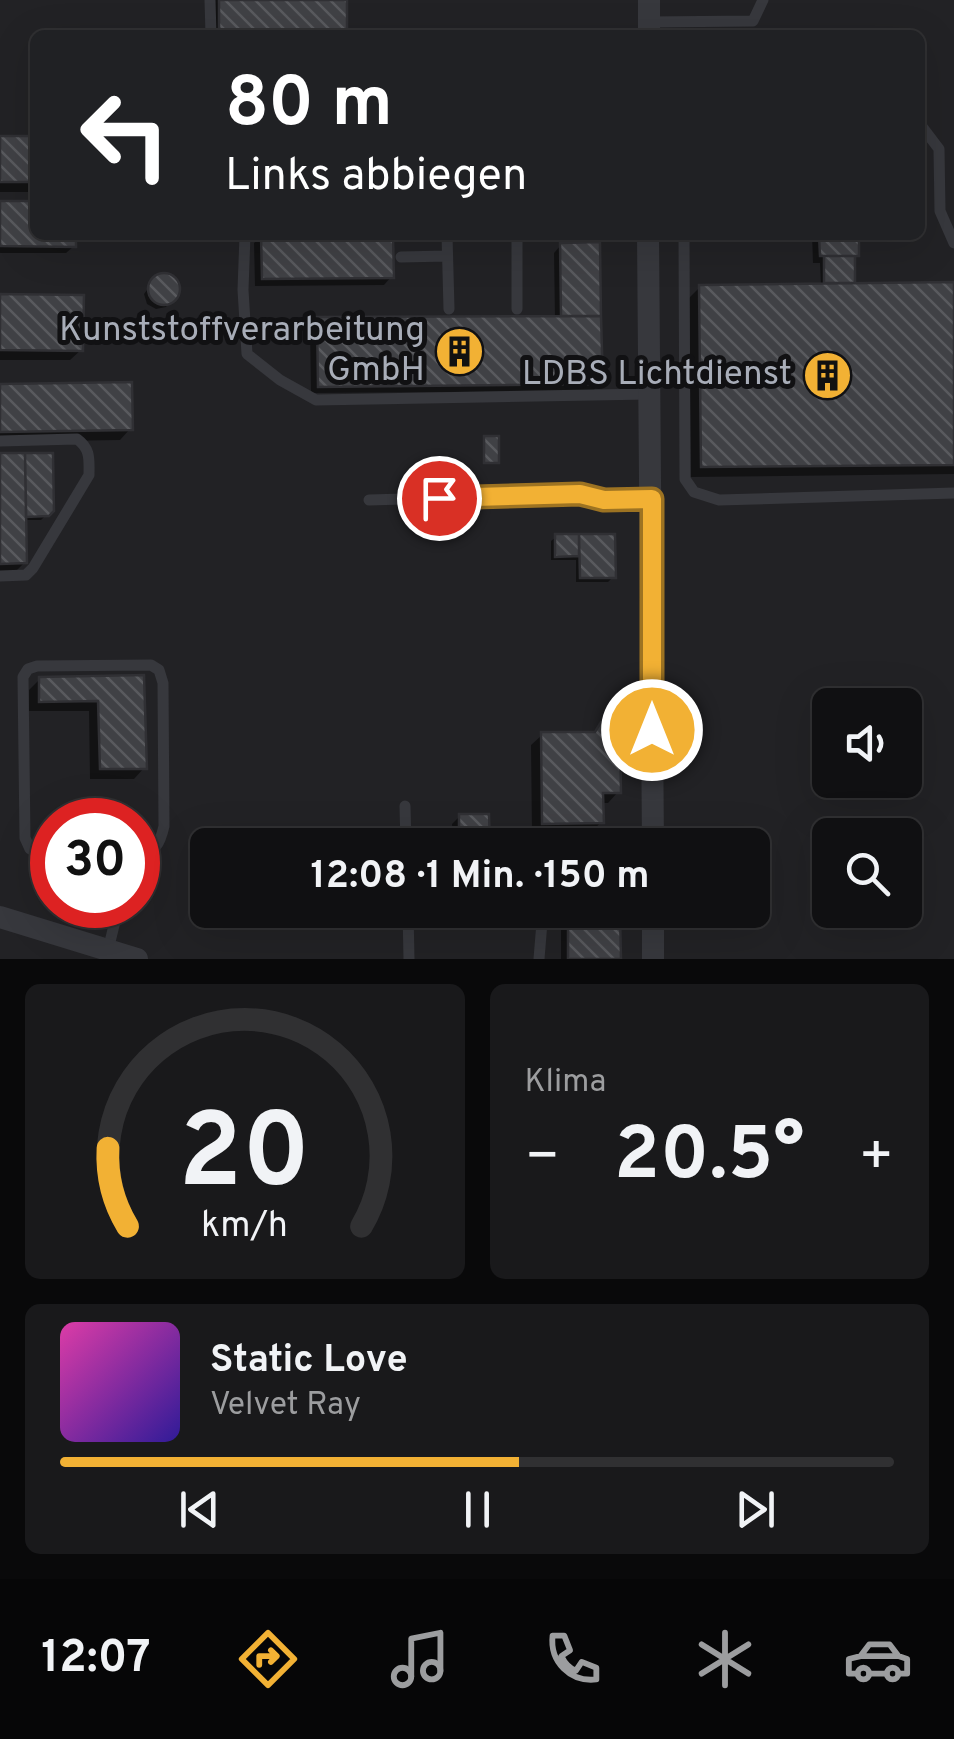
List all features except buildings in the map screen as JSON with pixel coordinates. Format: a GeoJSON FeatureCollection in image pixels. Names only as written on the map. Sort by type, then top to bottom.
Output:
{"type":"FeatureCollection","features":[{"type":"Feature","properties":{"kind":"street"},"geometry":{"type":"LineString","coordinates":[[648,240],[653,828]]}},
{"type":"Feature","properties":{"kind":"street"},"geometry":{"type":"LineString","coordinates":[[0,917],[137,959]]}},
{"type":"Feature","properties":{"kind":"street"},"geometry":{"type":"LineString","coordinates":[[653,928],[653,959]]}},
{"type":"Feature","properties":{"kind":"lane"},"geometry":{"type":"LineString","coordinates":[[210,0],[211,30]]}},
{"type":"Feature","properties":{"kind":"lane"},"geometry":{"type":"LineString","coordinates":[[649,19],[753,20],[763,0]]}},
{"type":"Feature","properties":{"kind":"lane"},"geometry":{"type":"LineString","coordinates":[[925,131],[939,149],[940,211],[954,242]]}},
{"type":"Feature","properties":{"kind":"lane"},"geometry":{"type":"LineString","coordinates":[[940,211],[954,211]]}},
{"type":"Feature","properties":{"kind":"lane"},"geometry":{"type":"LineString","coordinates":[[245,240],[247,354],[280,380],[316,400],[651,394]]}},
{"type":"Feature","properties":{"kind":"lane"},"geometry":{"type":"LineString","coordinates":[[446,240],[449,309]]}},
{"type":"Feature","properties":{"kind":"lane"},"geometry":{"type":"LineString","coordinates":[[517,240],[517,310]]}},
{"type":"Feature","properties":{"kind":"lane"},"geometry":{"type":"LineString","coordinates":[[684,240],[685,479],[694,492],[718,500],[954,493]]}},
{"type":"Feature","properties":{"kind":"lane"},"geometry":{"type":"LineString","coordinates":[[400,257],[447,256]]}},
{"type":"Feature","properties":{"kind":"lane"},"geometry":{"type":"LineString","coordinates":[[0,442],[77,439],[89,452],[89,475],[33,568],[26,575],[0,576]]}},
{"type":"Feature","properties":{"kind":"lane"},"geometry":{"type":"LineString","coordinates":[[369,500],[580,494],[604,500],[652,499]]}},
{"type":"Feature","properties":{"kind":"lane"},"geometry":{"type":"LineString","coordinates":[[30,848],[25,838],[22,677],[37,666],[151,664],[159,670],[163,683],[164,826],[160,844]]}},
{"type":"Feature","properties":{"kind":"lane"},"geometry":{"type":"LineString","coordinates":[[405,806],[406,828]]}},
{"type":"Feature","properties":{"kind":"lane"},"geometry":{"type":"LineString","coordinates":[[108,950],[113,928]]}},
{"type":"Feature","properties":{"kind":"lane"},"geometry":{"type":"LineString","coordinates":[[408,928],[409,959]]}},
{"type":"Feature","properties":{"kind":"lane"},"geometry":{"type":"LineString","coordinates":[[539,959],[542,928]]}},
{"type":"Feature","properties":{"kind":"shaded area"},"geometry":{"type":"Polygon","coordinates":[[[0,0],[954,0],[954,959],[0,959],[0,0]]]}},
{"type":"Feature","properties":{"kind":"place","name":"Kunststoffverarbeitung GmbH"},"geometry":{"type":"Point","coordinates":[460,351]}},
{"type":"Feature","properties":{"kind":"place","name":"LDBS Lichtdienst"},"geometry":{"type":"Point","coordinates":[827,375]}},
{"type":"Feature","properties":{"kind":"route"},"geometry":{"type":"LineString","coordinates":[[439,498],[580,494],[604,500],[652,499],[652,730]]}}]}
